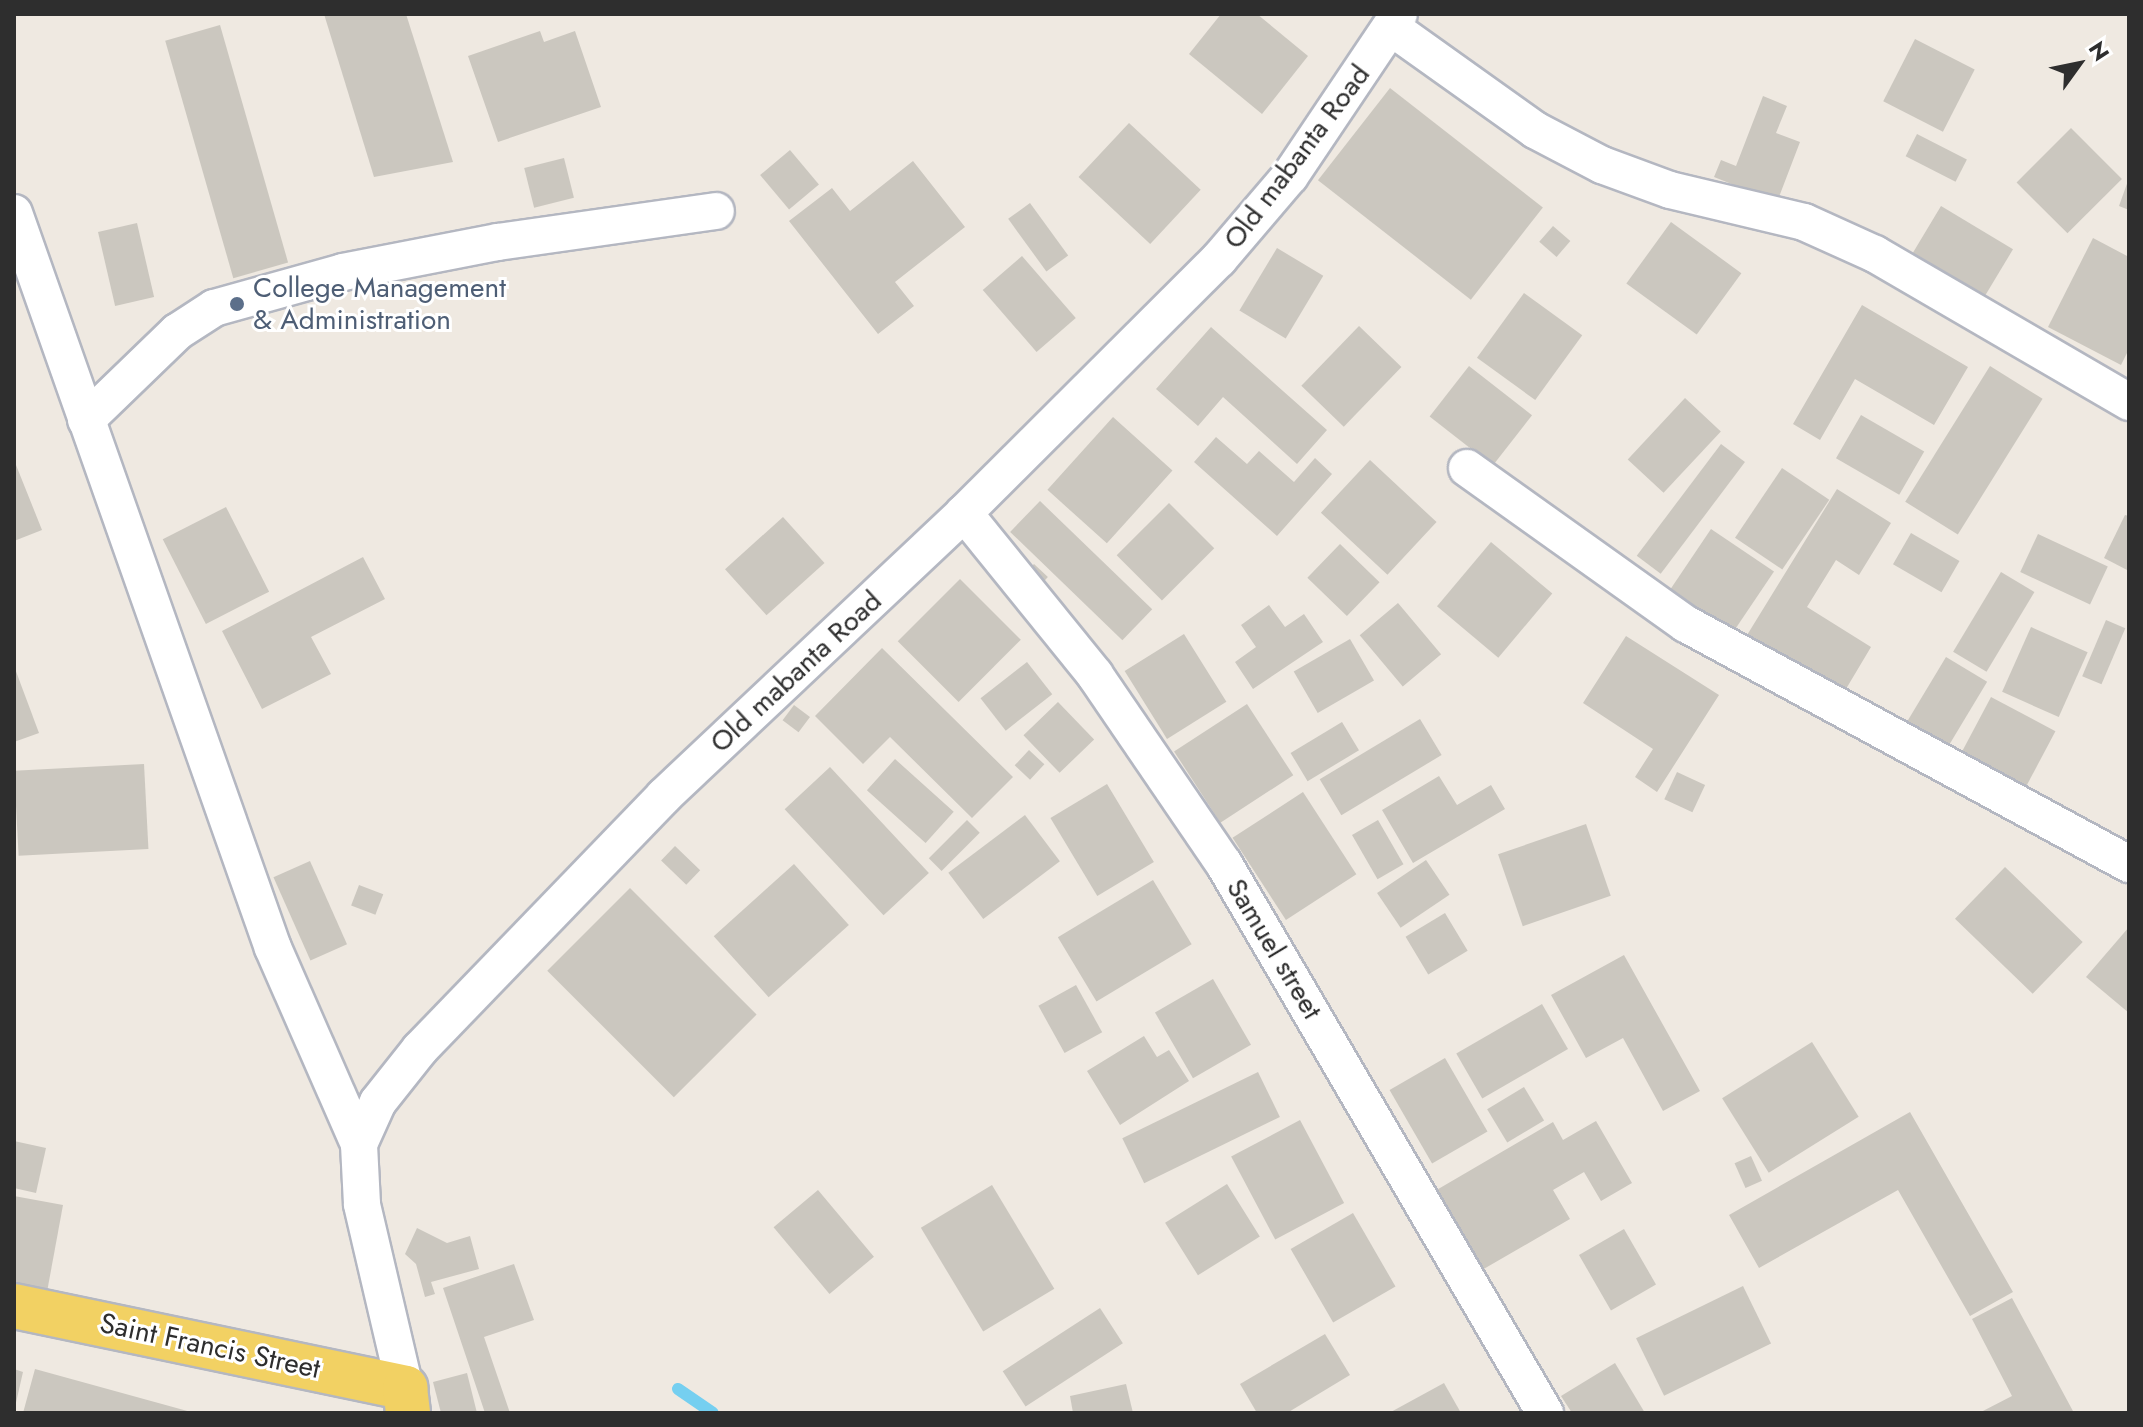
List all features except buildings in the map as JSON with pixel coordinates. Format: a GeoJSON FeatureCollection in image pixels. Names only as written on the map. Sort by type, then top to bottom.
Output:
{"type":"FeatureCollection","features":[{"type":"Feature","properties":{"kind":"main road","name":"Saint Francis Street"},"geometry":{"type":"LineString","coordinates":[[14,1306],[406,1401]]}},
{"type":"Feature","properties":{"kind":"street"},"geometry":{"type":"LineString","coordinates":[[1396,21],[1535,130],[1602,165],[1670,190],[1804,222],[1861,247],[2129,402]]}},
{"type":"Feature","properties":{"kind":"street","name":"Old mabanta Road"},"geometry":{"type":"LineString","coordinates":[[406,1401],[362,1204],[359,1144],[378,1102],[420,1049],[664,796],[964,513],[1219,259],[1290,176],[1396,21]]}},
{"type":"Feature","properties":{"kind":"street"},"geometry":{"type":"LineString","coordinates":[[86,420],[177,332],[214,308],[359,269],[498,242],[716,211]]}},
{"type":"Feature","properties":{"kind":"street"},"geometry":{"type":"LineString","coordinates":[[14,213],[273,948],[359,1144]]}},
{"type":"Feature","properties":{"kind":"street"},"geometry":{"type":"LineString","coordinates":[[1467,468],[1686,624],[2129,864]]}},
{"type":"Feature","properties":{"kind":"street","name":"Samuel street"},"geometry":{"type":"LineString","coordinates":[[964,513],[1095,675],[1224,864],[1545,1413]]}},
{"type":"Feature","properties":{"kind":"waterway"},"geometry":{"type":"LineString","coordinates":[[678,1389],[713,1413]]}},
{"type":"Feature","properties":{"kind":"place","name":"College Management & Administration"},"geometry":{"type":"Point","coordinates":[237,304]}}]}
